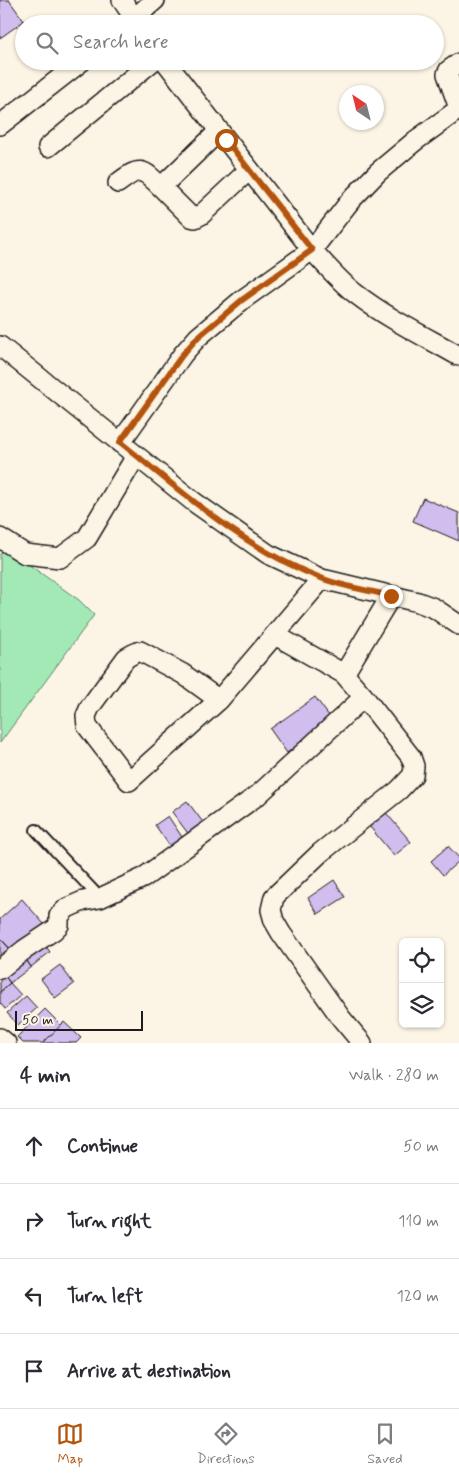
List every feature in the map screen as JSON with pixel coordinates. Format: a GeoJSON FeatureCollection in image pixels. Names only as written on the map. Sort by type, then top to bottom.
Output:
{"type":"FeatureCollection","features":[{"type":"Feature","properties":{"kind":"street"},"geometry":{"type":"LineString","coordinates":[[122,0],[130,15]]}},
{"type":"Feature","properties":{"kind":"street"},"geometry":{"type":"LineString","coordinates":[[141,15],[155,0]]}},
{"type":"Feature","properties":{"kind":"street"},"geometry":{"type":"LineString","coordinates":[[120,442],[183,354],[198,337],[242,300],[312,250],[351,200],[378,172],[415,141],[459,109],[447,74],[459,64]]}},
{"type":"Feature","properties":{"kind":"street"},"geometry":{"type":"LineString","coordinates":[[0,125],[70,70]]}},
{"type":"Feature","properties":{"kind":"street"},"geometry":{"type":"LineString","coordinates":[[48,147],[142,70]]}},
{"type":"Feature","properties":{"kind":"street"},"geometry":{"type":"LineString","coordinates":[[172,70],[248,170],[312,250],[338,278],[355,293],[384,313],[459,356]]}},
{"type":"Feature","properties":{"kind":"street"},"geometry":{"type":"LineString","coordinates":[[161,187],[219,131]]}},
{"type":"Feature","properties":{"kind":"street"},"geometry":{"type":"LineString","coordinates":[[118,183],[131,173],[140,170],[145,172],[191,217],[195,218],[248,170]]}},
{"type":"Feature","properties":{"kind":"street"},"geometry":{"type":"LineString","coordinates":[[0,346],[194,502],[268,554],[322,579],[418,602],[434,608],[459,626]]}},
{"type":"Feature","properties":{"kind":"street"},"geometry":{"type":"LineString","coordinates":[[0,538],[25,554],[60,558],[88,538],[136,456]]}},
{"type":"Feature","properties":{"kind":"street"},"geometry":{"type":"LineString","coordinates":[[219,700],[184,674],[140,652],[126,658],[90,707],[86,716],[87,726],[100,746],[129,781],[219,700],[322,579]]}},
{"type":"Feature","properties":{"kind":"street"},"geometry":{"type":"LineString","coordinates":[[344,674],[391,596]]}},
{"type":"Feature","properties":{"kind":"street"},"geometry":{"type":"LineString","coordinates":[[275,635],[344,674],[410,757],[414,766],[413,775],[399,790],[320,853],[274,898],[271,910],[274,922],[281,933],[341,1018],[362,1043]]}},
{"type":"Feature","properties":{"kind":"street"},"geometry":{"type":"LineString","coordinates":[[0,969],[54,930],[59,925],[60,916],[67,908],[83,901],[100,898],[144,878],[258,795],[364,697]]}},
{"type":"Feature","properties":{"kind":"street"},"geometry":{"type":"LineString","coordinates":[[0,1038],[6,1043]]}},
{"type":"Feature","properties":{"kind":"lane"},"geometry":{"type":"LineString","coordinates":[[36,830],[100,898]]}},
{"type":"Feature","properties":{"kind":"green space"},"geometry":{"type":"Polygon","coordinates":[[[5,548],[79,600],[94,615],[0,743],[0,554],[5,548]]]}},
{"type":"Feature","properties":{"kind":"building"},"geometry":{"type":"Polygon","coordinates":[[[0,0],[9,0],[20,15],[15,15],[15,27],[0,38],[0,0]]]}},
{"type":"Feature","properties":{"kind":"building"},"geometry":{"type":"Polygon","coordinates":[[[423,498],[459,513],[459,541],[413,521],[423,498]]]}},
{"type":"Feature","properties":{"kind":"building"},"geometry":{"type":"Polygon","coordinates":[[[315,697],[332,720],[287,753],[270,729],[315,697]]]}},
{"type":"Feature","properties":{"kind":"building"},"geometry":{"type":"Polygon","coordinates":[[[187,801],[205,825],[190,836],[172,812],[187,801]]]}},
{"type":"Feature","properties":{"kind":"building"},"geometry":{"type":"Polygon","coordinates":[[[381,807],[411,842],[394,856],[365,821],[381,807]]]}},
{"type":"Feature","properties":{"kind":"building"},"geometry":{"type":"Polygon","coordinates":[[[168,816],[186,843],[174,852],[155,825],[168,816]]]}},
{"type":"Feature","properties":{"kind":"building"},"geometry":{"type":"Polygon","coordinates":[[[448,846],[459,858],[459,861],[443,875],[431,861],[448,846]]]}},
{"type":"Feature","properties":{"kind":"building"},"geometry":{"type":"Polygon","coordinates":[[[334,880],[345,897],[318,914],[308,898],[334,880]]]}},
{"type":"Feature","properties":{"kind":"building"},"geometry":{"type":"Polygon","coordinates":[[[22,899],[44,924],[13,952],[0,938],[0,919],[22,899]]]}},
{"type":"Feature","properties":{"kind":"building"},"geometry":{"type":"Polygon","coordinates":[[[0,938],[13,952],[0,964],[0,938]]]}},
{"type":"Feature","properties":{"kind":"building"},"geometry":{"type":"Polygon","coordinates":[[[42,941],[50,952],[31,967],[23,955],[42,941]]]}},
{"type":"Feature","properties":{"kind":"building"},"geometry":{"type":"Polygon","coordinates":[[[23,955],[31,967],[10,983],[2,972],[23,955]]]}},
{"type":"Feature","properties":{"kind":"building"},"geometry":{"type":"Polygon","coordinates":[[[60,965],[74,984],[55,998],[41,979],[60,965]]]}},
{"type":"Feature","properties":{"kind":"building"},"geometry":{"type":"Polygon","coordinates":[[[2,972],[10,983],[0,992],[0,974],[2,972]]]}},
{"type":"Feature","properties":{"kind":"building"},"geometry":{"type":"Polygon","coordinates":[[[10,983],[21,995],[5,1009],[0,1003],[0,992],[10,983]]]}},
{"type":"Feature","properties":{"kind":"building"},"geometry":{"type":"Polygon","coordinates":[[[26,996],[37,1008],[18,1025],[7,1013],[26,996]]]}},
{"type":"Feature","properties":{"kind":"building"},"geometry":{"type":"Polygon","coordinates":[[[45,1009],[61,1025],[43,1043],[23,1043],[17,1037],[45,1009]]]}},
{"type":"Feature","properties":{"kind":"building"},"geometry":{"type":"Polygon","coordinates":[[[64,1022],[81,1038],[76,1043],[43,1043],[64,1022]]]}},
{"type":"Feature","properties":{"kind":"route"},"geometry":{"type":"LineString","coordinates":[[226,140],[312,250],[242,300],[198,337],[183,354],[120,442],[194,502],[268,554],[322,579],[391,596]]}}]}
